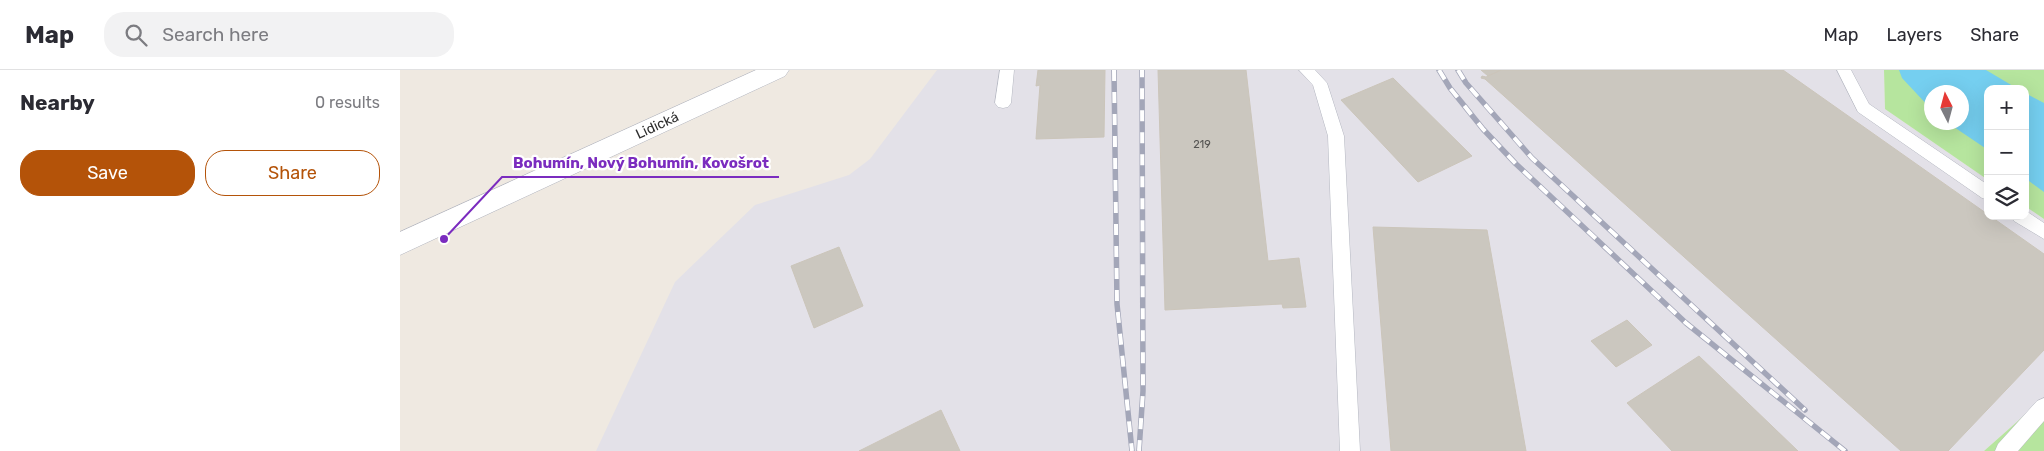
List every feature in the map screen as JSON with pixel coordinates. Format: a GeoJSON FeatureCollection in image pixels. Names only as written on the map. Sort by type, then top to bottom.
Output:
{"type":"FeatureCollection","features":[{"type":"Feature","properties":{"kind":"street","name":"Lidická"},"geometry":{"type":"LineString","coordinates":[[400,244],[777,70]]}},
{"type":"Feature","properties":{"kind":"lane"},"geometry":{"type":"LineString","coordinates":[[1003,103],[1007,70]]}},
{"type":"Feature","properties":{"kind":"lane"},"geometry":{"type":"LineString","coordinates":[[1306,70],[1320,83],[1336,136],[1350,451]]}},
{"type":"Feature","properties":{"kind":"lane"},"geometry":{"type":"LineString","coordinates":[[1844,70],[1863,108],[1984,191]]}},
{"type":"Feature","properties":{"kind":"lane"},"geometry":{"type":"LineString","coordinates":[[2026,220],[2044,232]]}},
{"type":"Feature","properties":{"kind":"lane"},"geometry":{"type":"LineString","coordinates":[[2005,451],[2044,406]]}},
{"type":"Feature","properties":{"kind":"shaded area"},"geometry":{"type":"Polygon","coordinates":[[[937,70],[1884,70],[1885,109],[1984,177],[1984,220],[2029,220],[2029,209],[2044,219],[2044,398],[1984,451],[596,451],[675,282],[755,205],[849,175],[870,159],[937,70]]]}},
{"type":"Feature","properties":{"kind":"green space"},"geometry":{"type":"Polygon","coordinates":[[[1884,70],[2044,70],[2044,219],[2029,209],[2029,85],[1984,85],[1984,177],[1885,109],[1884,70]]]}},
{"type":"Feature","properties":{"kind":"green space"},"geometry":{"type":"Polygon","coordinates":[[[2044,398],[2044,451],[1984,451],[2044,398]]]}},
{"type":"Feature","properties":{"kind":"water"},"geometry":{"type":"Polygon","coordinates":[[[1899,70],[1986,70],[2011,85],[1984,85],[1984,147],[1958,130],[1969,130],[1969,85],[1924,85],[1924,102],[1902,78],[1899,70]]]}},
{"type":"Feature","properties":{"kind":"water"},"geometry":{"type":"Polygon","coordinates":[[[2029,95],[2044,103],[2044,192],[2029,181],[2029,95]]]}},
{"type":"Feature","properties":{"kind":"building"},"geometry":{"type":"Polygon","coordinates":[[[1038,70],[1105,70],[1104,137],[1036,139],[1040,85],[1036,86],[1038,70]]]}},
{"type":"Feature","properties":{"kind":"building"},"geometry":{"type":"Polygon","coordinates":[[[1158,70],[1246,70],[1268,261],[1299,258],[1306,307],[1283,308],[1282,304],[1165,310],[1158,70]]]}},
{"type":"Feature","properties":{"kind":"building"},"geometry":{"type":"Polygon","coordinates":[[[1481,70],[1501,70],[1488,76],[1481,70]]]}},
{"type":"Feature","properties":{"kind":"building"},"geometry":{"type":"Polygon","coordinates":[[[1501,70],[1783,70],[1984,212],[1984,220],[1996,220],[2044,254],[2044,350],[1948,451],[1901,451],[1485,79],[1481,78],[1482,76],[1486,77],[1501,70]]]}},
{"type":"Feature","properties":{"kind":"building"},"geometry":{"type":"Polygon","coordinates":[[[1393,78],[1472,156],[1418,182],[1341,100],[1393,78]]]}},
{"type":"Feature","properties":{"kind":"building"},"geometry":{"type":"Polygon","coordinates":[[[1373,227],[1487,230],[1526,451],[1391,451],[1373,227]]]}},
{"type":"Feature","properties":{"kind":"building"},"geometry":{"type":"Polygon","coordinates":[[[839,247],[863,306],[814,328],[791,266],[839,247]]]}},
{"type":"Feature","properties":{"kind":"building"},"geometry":{"type":"Polygon","coordinates":[[[1627,320],[1652,345],[1616,367],[1591,341],[1627,320]]]}},
{"type":"Feature","properties":{"kind":"building"},"geometry":{"type":"Polygon","coordinates":[[[1699,356],[1798,451],[1672,451],[1627,403],[1699,356]]]}},
{"type":"Feature","properties":{"kind":"building"},"geometry":{"type":"Polygon","coordinates":[[[941,410],[960,451],[859,451],[941,410]]]}},
{"type":"Feature","properties":{"kind":"railway"},"geometry":{"type":"LineString","coordinates":[[1114,70],[1117,304],[1132,451]]}},
{"type":"Feature","properties":{"kind":"railway"},"geometry":{"type":"LineString","coordinates":[[1139,451],[1143,391],[1142,70]]}},
{"type":"Feature","properties":{"kind":"railway"},"geometry":{"type":"LineString","coordinates":[[1439,70],[1450,88],[1483,129],[1516,164],[1686,323],[1845,451]]}},
{"type":"Feature","properties":{"kind":"railway"},"geometry":{"type":"LineString","coordinates":[[1458,70],[1466,83],[1532,158],[1805,410]]}},
{"type":"Feature","properties":{"kind":"place","name":"Bohumín, Nový Bohumín, Kovošrot"},"geometry":{"type":"Point","coordinates":[444,239]}}]}
